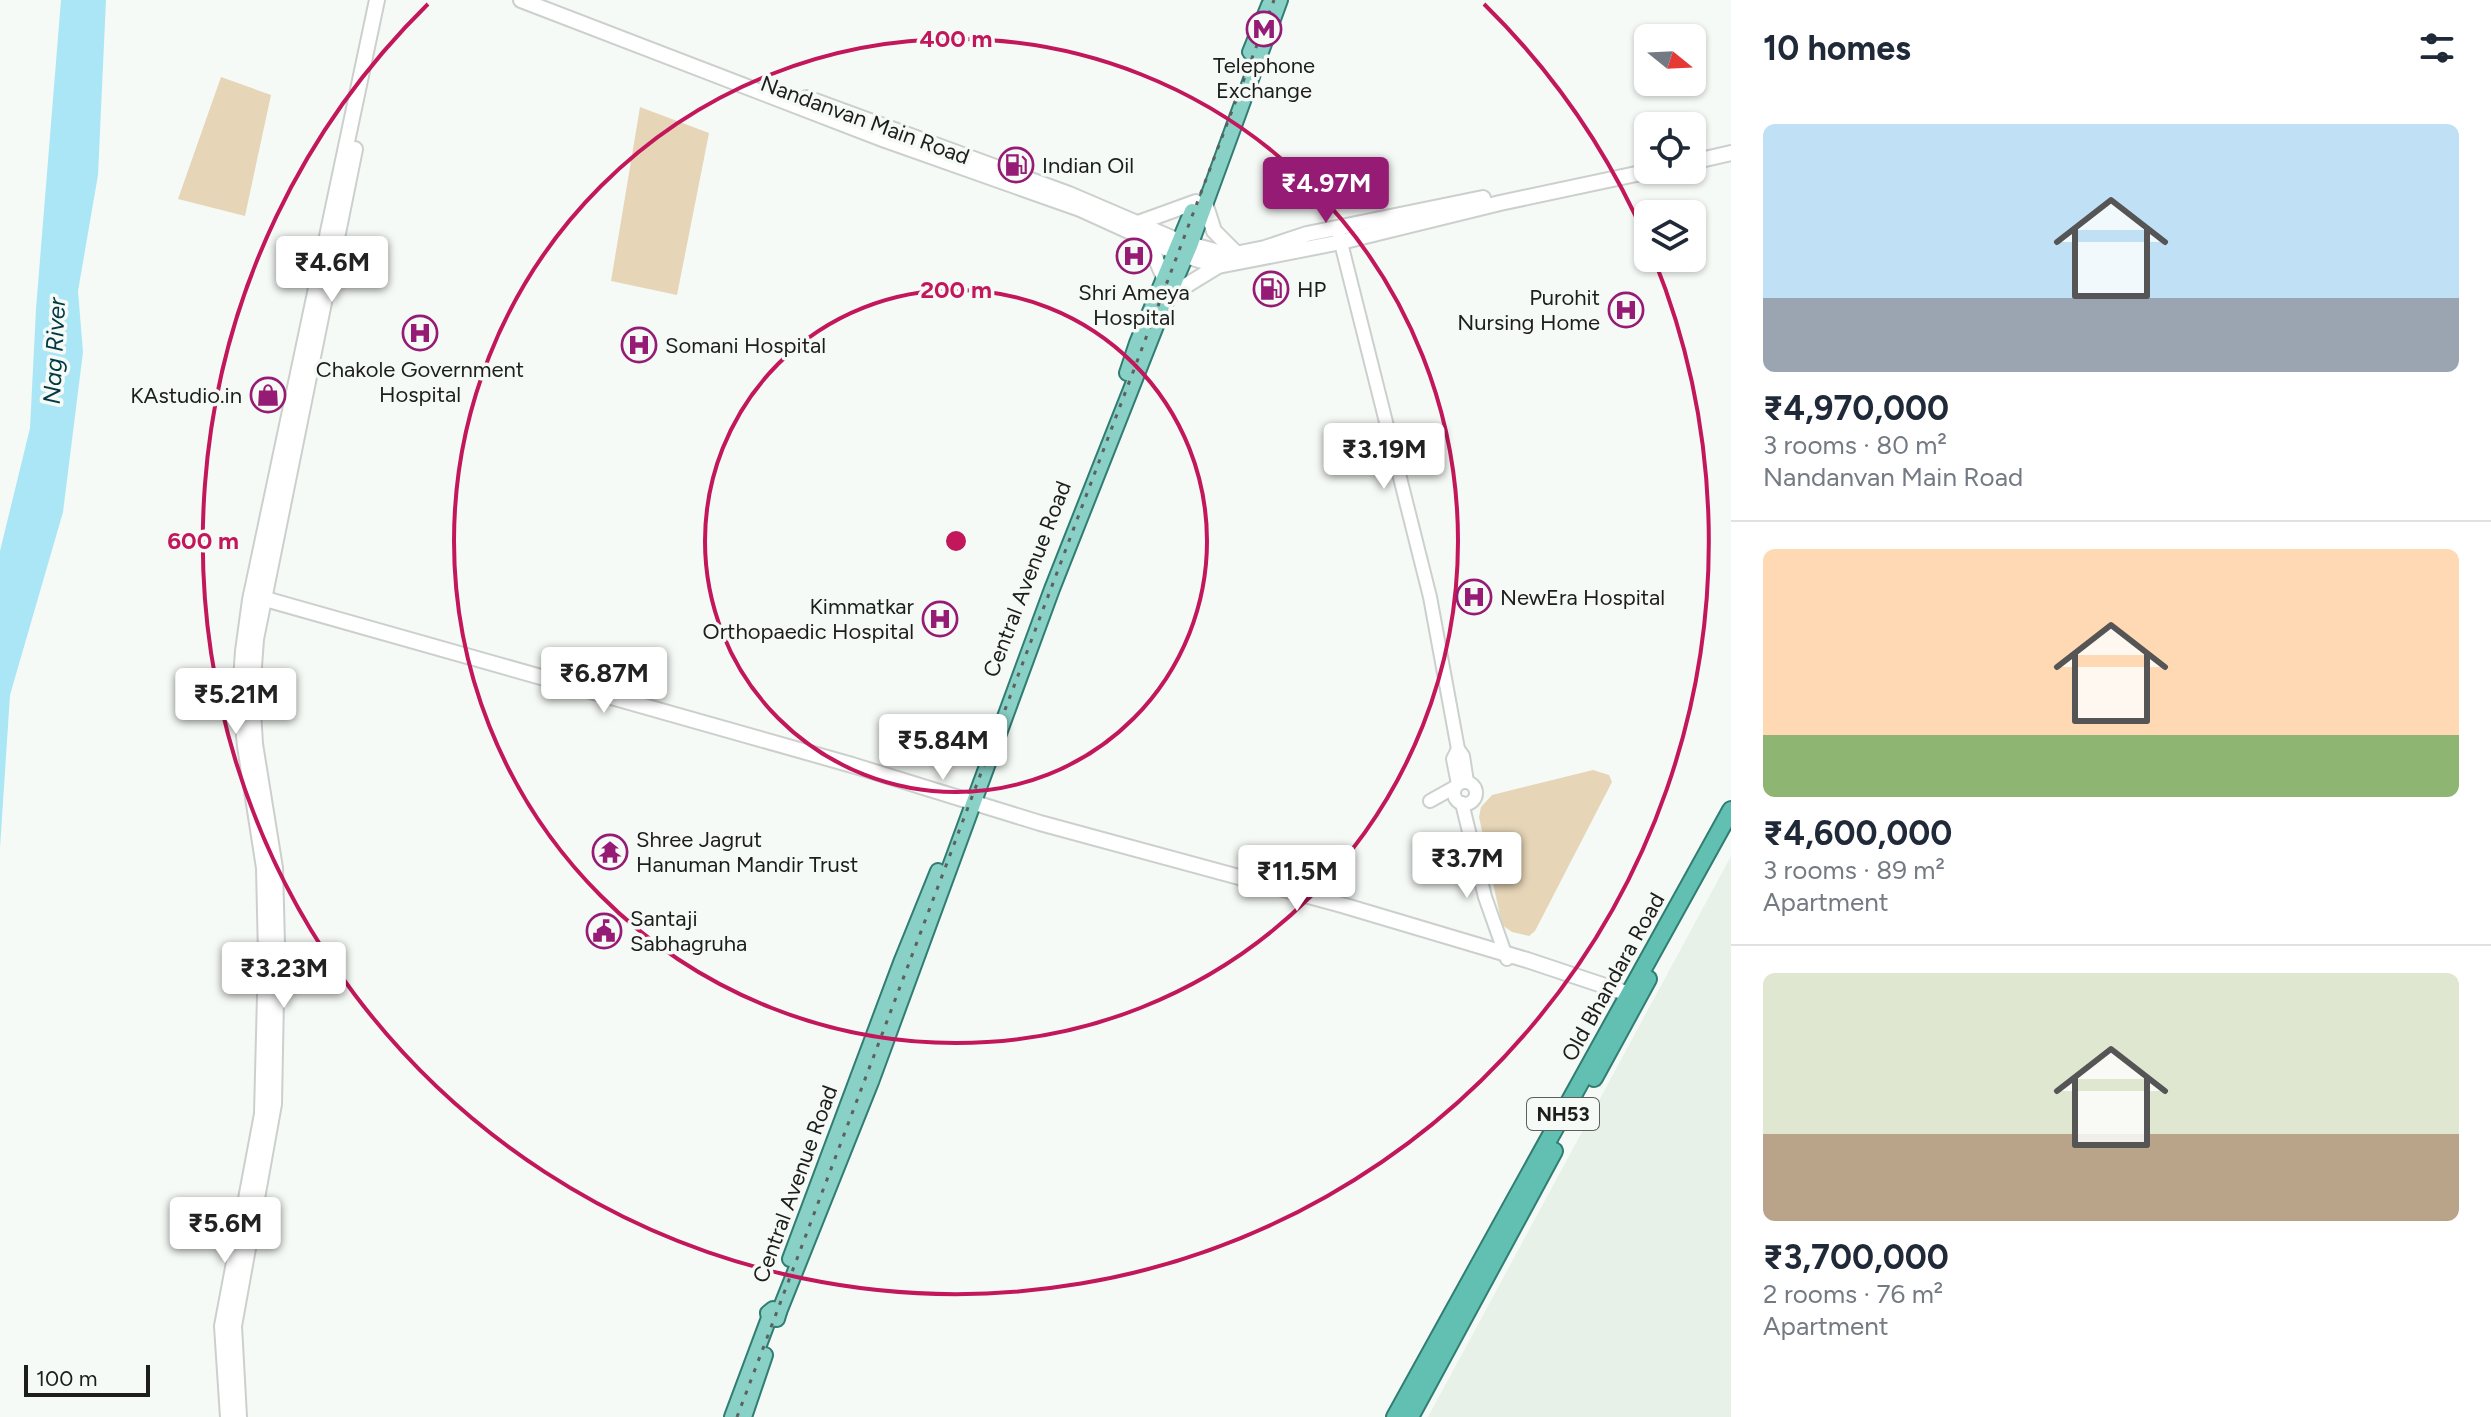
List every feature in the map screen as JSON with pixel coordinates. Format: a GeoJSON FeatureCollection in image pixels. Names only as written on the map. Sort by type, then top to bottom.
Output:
{"type":"FeatureCollection","features":[{"type":"Feature","properties":{"kind":"highway","name":"Old Bhandara Road"},"geometry":{"type":"LineString","coordinates":[[1395,1417],[1550,1148],[1731,810]]}},
{"type":"Feature","properties":{"kind":"highway","name":"NH53"},"geometry":{"type":"LineString","coordinates":[[1631,1000],[1731,831]]}},
{"type":"Feature","properties":{"kind":"highway","name":"NH53"},"geometry":{"type":"LineString","coordinates":[[1410,1417],[1550,1148]]}},
{"type":"Feature","properties":{"kind":"main road"},"geometry":{"type":"LineString","coordinates":[[239,1417],[234,1326],[274,1104],[275,868],[255,744],[252,694],[256,599],[377,0]]}},
{"type":"Feature","properties":{"kind":"main road"},"geometry":{"type":"LineString","coordinates":[[228,1417],[222,1326],[262,1114],[266,955],[264,868],[240,694],[243,651],[386,0]]}},
{"type":"Feature","properties":{"kind":"main road"},"geometry":{"type":"LineString","coordinates":[[521,0],[885,140],[1080,209],[1218,266]]}},
{"type":"Feature","properties":{"kind":"main road","name":"Nandanvan Main Road"},"geometry":{"type":"LineString","coordinates":[[549,0],[1069,194],[1138,223],[1183,249],[1237,254],[1339,235],[1634,167]]}},
{"type":"Feature","properties":{"kind":"main road"},"geometry":{"type":"LineString","coordinates":[[744,1417],[774,1314],[871,1082],[969,806],[1169,296],[1270,0]]}},
{"type":"Feature","properties":{"kind":"main road"},"geometry":{"type":"LineString","coordinates":[[1237,254],[1214,231],[1200,202],[1280,0]]}},
{"type":"Feature","properties":{"kind":"main road"},"geometry":{"type":"LineString","coordinates":[[1706,151],[1731,145]]}},
{"type":"Feature","properties":{"kind":"main road"},"geometry":{"type":"LineString","coordinates":[[1706,159],[1731,153]]}},
{"type":"Feature","properties":{"kind":"main road"},"geometry":{"type":"LineString","coordinates":[[1169,296],[1218,266],[1339,235],[1634,174]]}},
{"type":"Feature","properties":{"kind":"main road"},"geometry":{"type":"LineString","coordinates":[[1138,223],[1200,202]]}},
{"type":"Feature","properties":{"kind":"main road"},"geometry":{"type":"LineString","coordinates":[[1147,239],[1165,280]]}},
{"type":"Feature","properties":{"kind":"main road","name":"Central Avenue Road"},"geometry":{"type":"LineString","coordinates":[[969,806],[1137,343],[1165,280],[1183,249]]}},
{"type":"Feature","properties":{"kind":"main road"},"geometry":{"type":"LineString","coordinates":[[256,599],[969,806],[1506,956],[1631,1000]]}},
{"type":"Feature","properties":{"kind":"main road","name":"Central Avenue Road"},"geometry":{"type":"LineString","coordinates":[[732,1417],[774,1314]]}},
{"type":"Feature","properties":{"kind":"street"},"geometry":{"type":"LineString","coordinates":[[1339,235],[1430,597],[1458,749],[1463,756],[1460,785],[1454,793],[1464,802],[1485,897],[1506,956]]}},
{"type":"Feature","properties":{"kind":"street"},"geometry":{"type":"LineString","coordinates":[[1460,785],[1473,785],[1475,792],[1464,802],[1430,801],[1460,785]]}},
{"type":"Feature","properties":{"kind":"shaded area"},"geometry":{"type":"Polygon","coordinates":[[[221,77],[271,95],[245,216],[178,199],[221,77]]]}},
{"type":"Feature","properties":{"kind":"shaded area"},"geometry":{"type":"Polygon","coordinates":[[[640,107],[709,133],[677,295],[611,281],[640,107]]]}},
{"type":"Feature","properties":{"kind":"shaded area"},"geometry":{"type":"Polygon","coordinates":[[[1593,770],[1609,775],[1612,782],[1535,931],[1529,936],[1512,932],[1502,925],[1479,817],[1481,807],[1492,795],[1593,770]]]}},
{"type":"Feature","properties":{"kind":"shaded area"},"geometry":{"type":"Polygon","coordinates":[[[1731,856],[1731,1417],[1428,1417],[1731,856]]]}},
{"type":"Feature","properties":{"kind":"water","name":"Nag River"},"geometry":{"type":"Polygon","coordinates":[[[61,0],[106,0],[98,175],[78,291],[83,352],[63,512],[10,695],[0,848],[0,551],[30,428],[36,309],[61,0]]]}},
{"type":"Feature","properties":{"kind":"railway"},"geometry":{"type":"LineString","coordinates":[[737,1417],[1274,0]]}},
{"type":"Feature","properties":{"kind":"place","name":"Telephone Exchange"},"geometry":{"type":"Point","coordinates":[1264,29]}},
{"type":"Feature","properties":{"kind":"place","name":"Indian Oil"},"geometry":{"type":"Point","coordinates":[1016,165]}},
{"type":"Feature","properties":{"kind":"place","name":"Shri Ameya Hospital"},"geometry":{"type":"Point","coordinates":[1134,256]}},
{"type":"Feature","properties":{"kind":"place","name":"HP"},"geometry":{"type":"Point","coordinates":[1271,289]}},
{"type":"Feature","properties":{"kind":"place","name":"Purohit Nursing Home"},"geometry":{"type":"Point","coordinates":[1626,310]}},
{"type":"Feature","properties":{"kind":"place","name":"Chakole Government Hospital"},"geometry":{"type":"Point","coordinates":[420,333]}},
{"type":"Feature","properties":{"kind":"place","name":"Somani Hospital"},"geometry":{"type":"Point","coordinates":[639,345]}},
{"type":"Feature","properties":{"kind":"place","name":"KAstudio.in"},"geometry":{"type":"Point","coordinates":[268,395]}},
{"type":"Feature","properties":{"kind":"place","name":"NewEra Hospital"},"geometry":{"type":"Point","coordinates":[1474,597]}},
{"type":"Feature","properties":{"kind":"place","name":"Kimmatkar Orthopaedic Hospital"},"geometry":{"type":"Point","coordinates":[940,619]}},
{"type":"Feature","properties":{"kind":"place","name":"Shree Jagrut Hanuman Mandir Trust"},"geometry":{"type":"Point","coordinates":[610,852]}},
{"type":"Feature","properties":{"kind":"place","name":"Santaji Sabhagruha"},"geometry":{"type":"Point","coordinates":[604,931]}}]}
